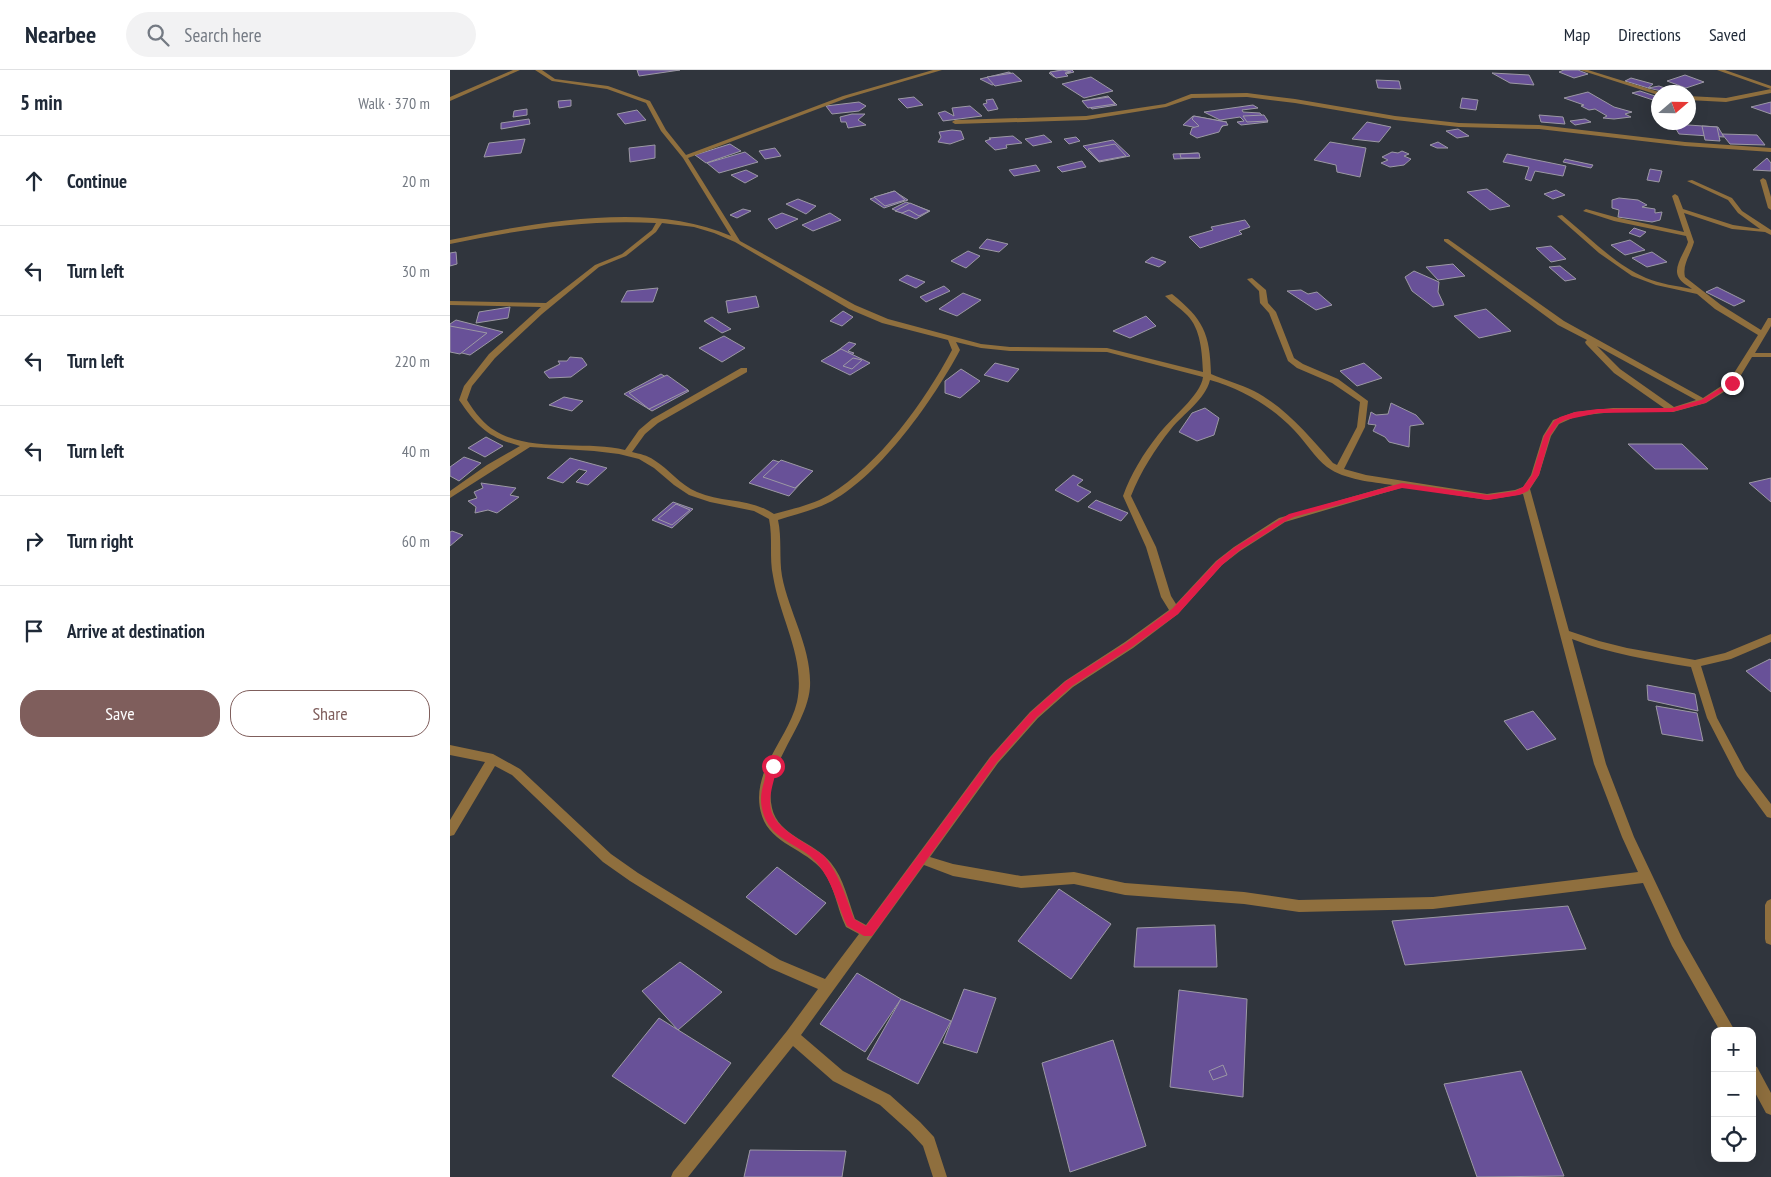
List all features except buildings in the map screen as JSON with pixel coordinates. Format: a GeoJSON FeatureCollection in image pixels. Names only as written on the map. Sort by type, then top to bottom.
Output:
{"type":"FeatureCollection","features":[{"type":"Feature","properties":{"kind":"street"},"geometry":{"type":"LineString","coordinates":[[450,99],[517,70]]}},
{"type":"Feature","properties":{"kind":"street"},"geometry":{"type":"LineString","coordinates":[[538,70],[554,80],[608,88],[648,102],[664,131],[686,157],[738,242]]}},
{"type":"Feature","properties":{"kind":"street"},"geometry":{"type":"LineString","coordinates":[[686,157],[845,96],[939,70]]}},
{"type":"Feature","properties":{"kind":"street"},"geometry":{"type":"LineString","coordinates":[[1583,70],[1651,93]]}},
{"type":"Feature","properties":{"kind":"street"},"geometry":{"type":"LineString","coordinates":[[1720,70],[1771,90]]}},
{"type":"Feature","properties":{"kind":"street"},"geometry":{"type":"LineString","coordinates":[[1696,98],[1726,100],[1771,90]]}},
{"type":"Feature","properties":{"kind":"street"},"geometry":{"type":"LineString","coordinates":[[955,122],[1086,118],[1166,105],[1190,96],[1247,95],[1288,99],[1394,118],[1459,125],[1539,127],[1685,144],[1771,150]]}},
{"type":"Feature","properties":{"kind":"street"},"geometry":{"type":"LineString","coordinates":[[1763,180],[1771,208]]}},
{"type":"Feature","properties":{"kind":"street"},"geometry":{"type":"LineString","coordinates":[[1690,181],[1730,198],[1740,212],[1768,232]]}},
{"type":"Feature","properties":{"kind":"street"},"geometry":{"type":"LineString","coordinates":[[1675,196],[1688,235],[1690,249],[1680,266],[1680,274],[1688,285],[1763,335]]}},
{"type":"Feature","properties":{"kind":"street"},"geometry":{"type":"LineString","coordinates":[[1680,210],[1732,227],[1768,232]]}},
{"type":"Feature","properties":{"kind":"street"},"geometry":{"type":"LineString","coordinates":[[1586,211],[1688,235]]}},
{"type":"Feature","properties":{"kind":"street"},"geometry":{"type":"LineString","coordinates":[[1560,216],[1594,245],[1633,273],[1646,280],[1698,292]]}},
{"type":"Feature","properties":{"kind":"street"},"geometry":{"type":"LineString","coordinates":[[660,222],[654,232],[624,255],[597,266],[548,305],[492,356],[468,386],[462,400],[467,409],[486,428],[508,440],[527,445],[585,448],[627,453],[654,463],[675,484],[688,493],[761,510],[773,518]]}},
{"type":"Feature","properties":{"kind":"street"},"geometry":{"type":"LineString","coordinates":[[450,242],[507,230],[556,224],[660,222],[695,226],[738,242],[860,310],[885,320],[951,339],[1010,349],[1107,350],[1208,376],[1250,392],[1272,406],[1296,427],[1324,458],[1338,470],[1402,485],[1488,497],[1506,496],[1526,489],[1536,475],[1547,436],[1556,422],[1575,414],[1598,411],[1672,410],[1703,401],[1732,383],[1771,320]]}},
{"type":"Feature","properties":{"kind":"street"},"geometry":{"type":"LineString","coordinates":[[1446,240],[1553,317],[1703,401]]}},
{"type":"Feature","properties":{"kind":"street"},"geometry":{"type":"LineString","coordinates":[[1250,279],[1262,290],[1264,303],[1272,312],[1291,359],[1300,366],[1335,381],[1364,401],[1361,427],[1338,470]]}},
{"type":"Feature","properties":{"kind":"street"},"geometry":{"type":"LineString","coordinates":[[1169,296],[1186,309],[1198,324],[1208,376],[1206,385],[1156,442],[1131,484],[1127,496],[1151,547],[1166,597],[1175,612]]}},
{"type":"Feature","properties":{"kind":"street"},"geometry":{"type":"LineString","coordinates":[[450,303],[548,305]]}},
{"type":"Feature","properties":{"kind":"street"},"geometry":{"type":"LineString","coordinates":[[1584,336],[1617,371],[1672,410]]}},
{"type":"Feature","properties":{"kind":"street"},"geometry":{"type":"LineString","coordinates":[[773,518],[829,498],[854,483],[900,433],[947,370],[956,350],[951,339]]}},
{"type":"Feature","properties":{"kind":"street"},"geometry":{"type":"LineString","coordinates":[[1749,355],[1771,354]]}},
{"type":"Feature","properties":{"kind":"street"},"geometry":{"type":"LineString","coordinates":[[627,453],[642,432],[655,422],[744,370]]}},
{"type":"Feature","properties":{"kind":"street"},"geometry":{"type":"LineString","coordinates":[[450,495],[490,467],[527,445]]}},
{"type":"Feature","properties":{"kind":"street"},"geometry":{"type":"LineString","coordinates":[[678,1177],[792,1036],[994,760],[1034,715],[1069,684],[1175,612],[1219,563],[1282,520],[1402,485]]}},
{"type":"Feature","properties":{"kind":"street"},"geometry":{"type":"LineString","coordinates":[[1526,489],[1540,548],[1600,764],[1628,837],[1677,942],[1726,1027]]}},
{"type":"Feature","properties":{"kind":"street"},"geometry":{"type":"LineString","coordinates":[[773,518],[780,590],[799,640],[804,691],[799,712],[773,766],[766,791],[765,805],[772,824],[778,832],[806,849],[827,868],[835,880],[850,922],[868,932]]}},
{"type":"Feature","properties":{"kind":"street"},"geometry":{"type":"LineString","coordinates":[[1565,633],[1598,645],[1627,652],[1694,664],[1727,656],[1771,638]]}},
{"type":"Feature","properties":{"kind":"street"},"geometry":{"type":"LineString","coordinates":[[1694,664],[1712,718],[1741,773],[1771,813]]}},
{"type":"Feature","properties":{"kind":"street"},"geometry":{"type":"LineString","coordinates":[[450,750],[492,759],[516,772],[586,839],[634,877],[775,964],[828,987]]}},
{"type":"Feature","properties":{"kind":"street"},"geometry":{"type":"LineString","coordinates":[[450,831],[492,759]]}},
{"type":"Feature","properties":{"kind":"street"},"geometry":{"type":"LineString","coordinates":[[921,859],[953,870],[1021,882],[1074,878],[1143,892],[1244,898],[1299,906],[1433,904],[1646,877]]}},
{"type":"Feature","properties":{"kind":"street"},"geometry":{"type":"LineString","coordinates":[[1771,904],[1771,939]]}},
{"type":"Feature","properties":{"kind":"street"},"geometry":{"type":"LineString","coordinates":[[792,1036],[838,1076],[885,1100],[915,1127],[929,1142],[940,1177]]}},
{"type":"Feature","properties":{"kind":"street"},"geometry":{"type":"LineString","coordinates":[[1756,1080],[1771,1108]]}},
{"type":"Feature","properties":{"kind":"route"},"geometry":{"type":"LineString","coordinates":[[773,766],[766,791],[765,805],[767,815],[772,824],[778,832],[820,859],[835,880],[850,922],[868,932],[994,760],[1034,715],[1069,684],[1175,612],[1219,563],[1282,520],[1378,494],[1402,485],[1454,494],[1488,497],[1517,493],[1526,489],[1536,475],[1547,436],[1556,422],[1575,414],[1598,411],[1672,410],[1695,405],[1722,391],[1732,383]]}}]}
